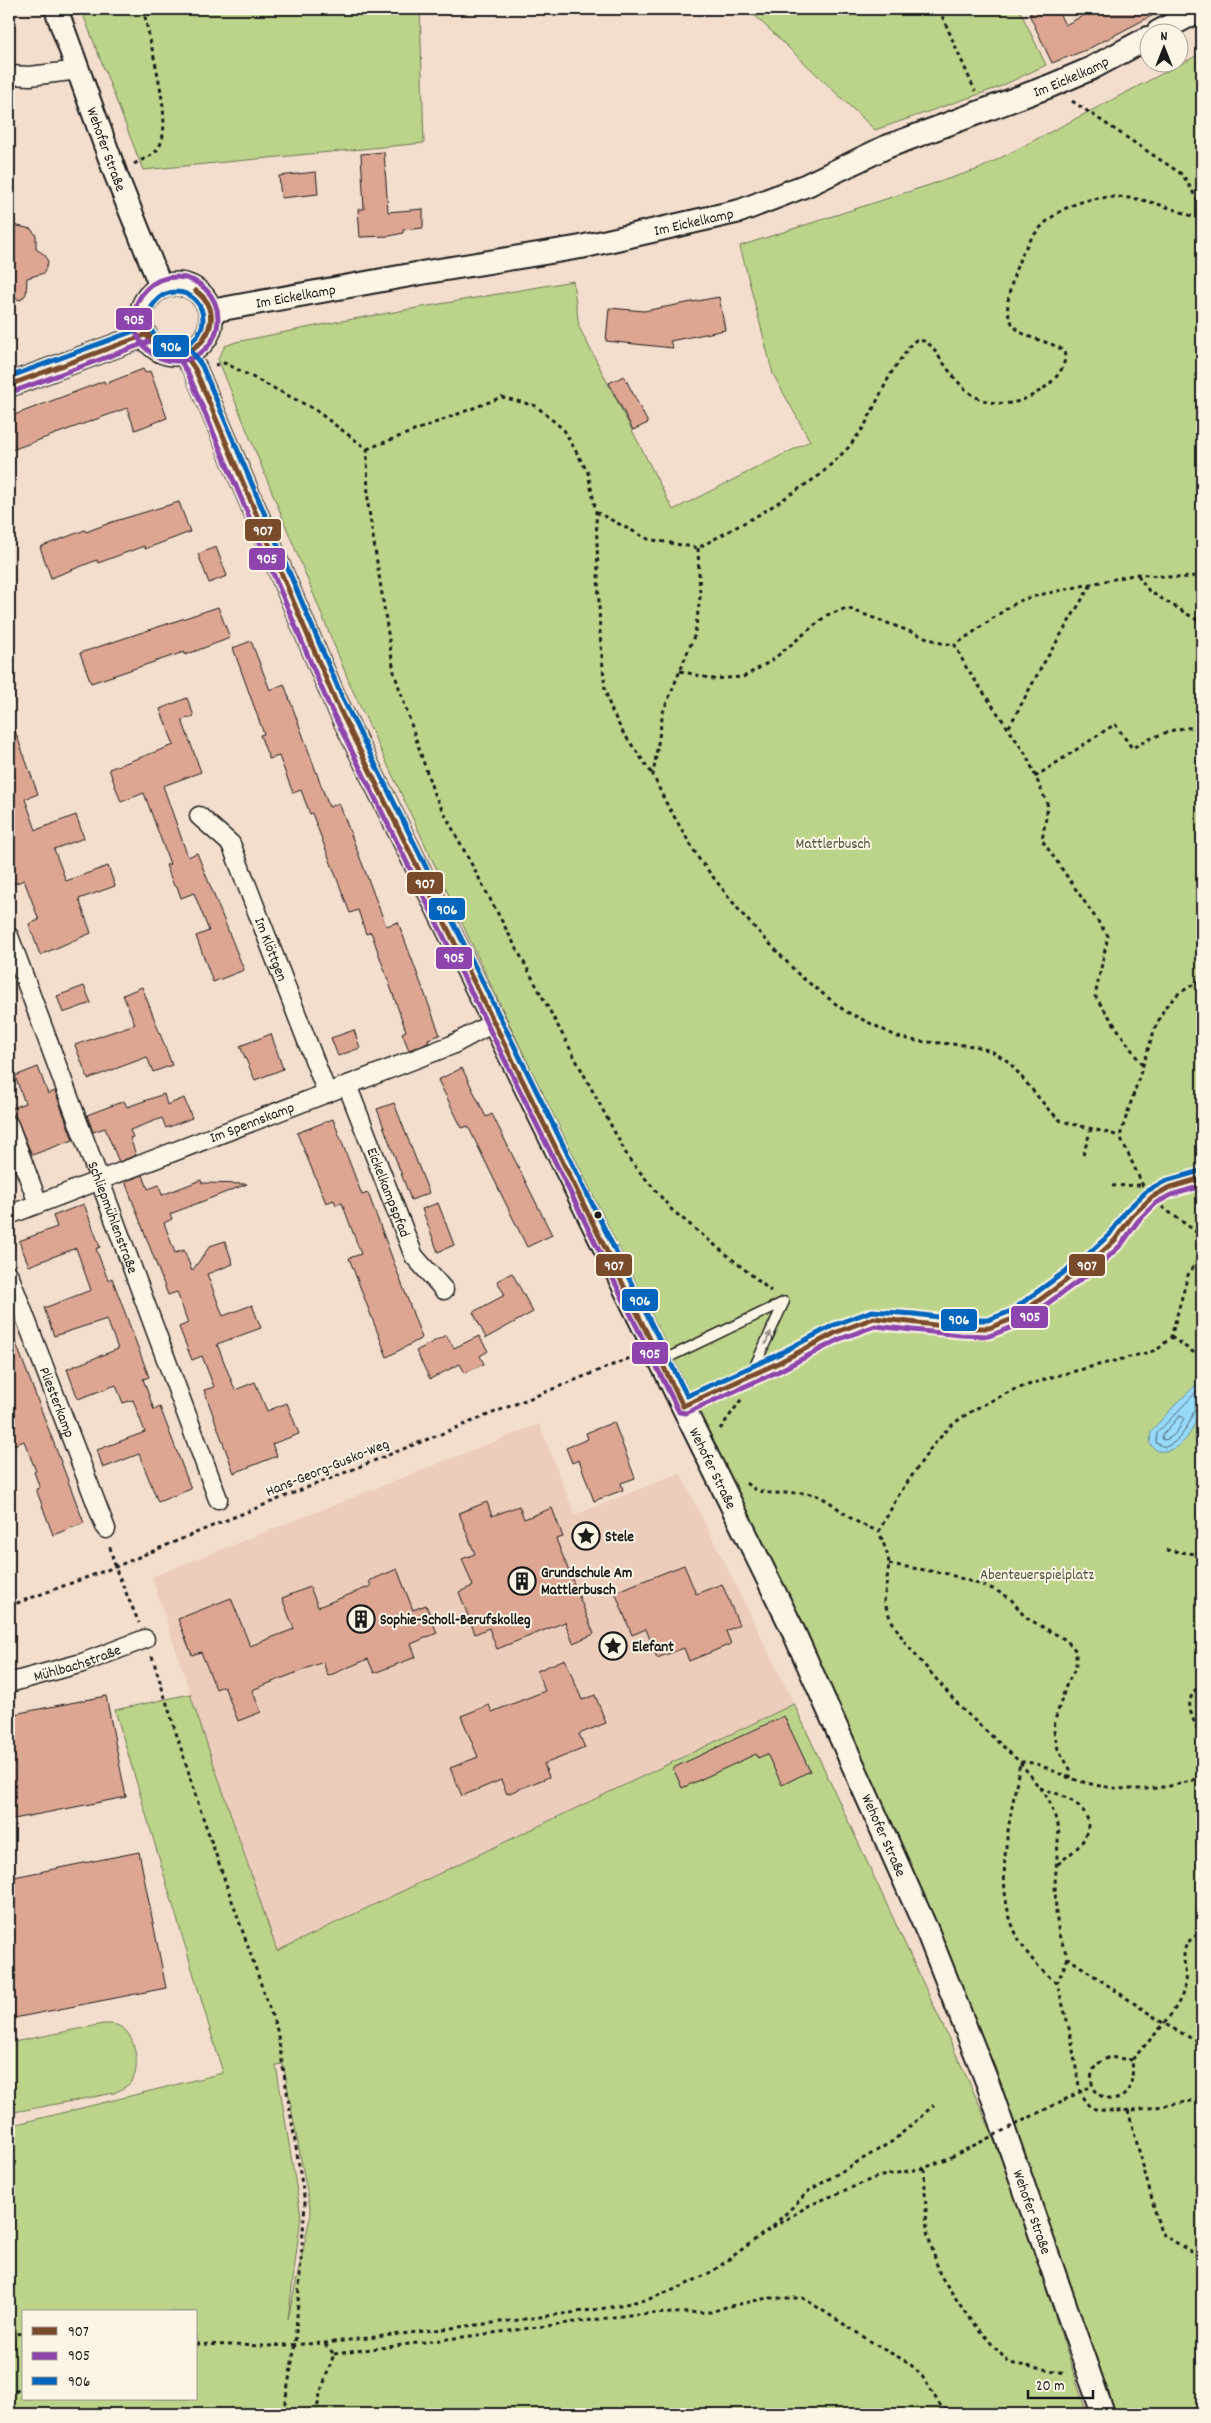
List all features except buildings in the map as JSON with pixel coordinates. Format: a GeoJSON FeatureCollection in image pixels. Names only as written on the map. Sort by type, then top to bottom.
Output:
{"type":"FeatureCollection","features":[{"type":"Feature","properties":{"kind":"street","name":"Wehofer Straße"},"geometry":{"type":"LineString","coordinates":[[56,9],[116,175],[161,287]]}},
{"type":"Feature","properties":{"kind":"street"},"geometry":{"type":"LineString","coordinates":[[1177,22],[1202,9]]}},
{"type":"Feature","properties":{"kind":"street","name":"Im Eickelkamp"},"geometry":{"type":"LineString","coordinates":[[211,311],[581,247],[740,211],[807,185],[886,147],[1050,86],[1138,43]]}},
{"type":"Feature","properties":{"kind":"street"},"geometry":{"type":"LineString","coordinates":[[9,74],[30,76],[79,70]]}},
{"type":"Feature","properties":{"kind":"street"},"geometry":{"type":"LineString","coordinates":[[182,284],[192,287],[207,301],[211,311],[211,325],[206,338],[197,348],[190,361],[161,351],[152,344],[145,334],[142,317],[143,307],[154,292],[161,287],[182,284]]}},
{"type":"Feature","properties":{"kind":"street"},"geometry":{"type":"LineString","coordinates":[[9,384],[145,334]]}},
{"type":"Feature","properties":{"kind":"street","name":"Wehofer Straße"},"geometry":{"type":"LineString","coordinates":[[190,361],[335,700],[791,1626],[928,1933],[988,2084],[1103,2414]]}},
{"type":"Feature","properties":{"kind":"street","name":"Im Klöttgen"},"geometry":{"type":"LineString","coordinates":[[199,816],[232,844],[326,1093]]}},
{"type":"Feature","properties":{"kind":"street","name":"Schliepmühlenstraße"},"geometry":{"type":"LineString","coordinates":[[9,936],[101,1178],[218,1499]]}},
{"type":"Feature","properties":{"kind":"street","name":"Im Spennskamp"},"geometry":{"type":"LineString","coordinates":[[9,1214],[452,1045],[493,1023]]}},
{"type":"Feature","properties":{"kind":"street","name":"Eickelkampspfad"},"geometry":{"type":"LineString","coordinates":[[347,1085],[414,1256],[444,1290]]}},
{"type":"Feature","properties":{"kind":"street"},"geometry":{"type":"LineString","coordinates":[[9,1125],[38,1203]]}},
{"type":"Feature","properties":{"kind":"street","name":"Pliesterkamp"},"geometry":{"type":"LineString","coordinates":[[9,1275],[106,1529]]}},
{"type":"Feature","properties":{"kind":"street","name":"Mühlbachstraße"},"geometry":{"type":"LineString","coordinates":[[9,1683],[82,1663],[145,1639]]}},
{"type":"Feature","properties":{"kind":"lane"},"geometry":{"type":"LineString","coordinates":[[683,1406],[837,1332],[874,1318],[961,1328],[989,1328],[1015,1318],[1090,1263],[1115,1240],[1141,1205],[1168,1188],[1202,1178]]}},
{"type":"Feature","properties":{"kind":"lane"},"geometry":{"type":"LineString","coordinates":[[657,1355],[784,1302]]}},
{"type":"Feature","properties":{"kind":"lane"},"geometry":{"type":"LineString","coordinates":[[752,1374],[784,1302]]}},
{"type":"Feature","properties":{"kind":"path"},"geometry":{"type":"LineString","coordinates":[[116,175],[157,150],[164,135],[160,82],[144,9]]}},
{"type":"Feature","properties":{"kind":"path"},"geometry":{"type":"LineString","coordinates":[[939,9],[983,111]]}},
{"type":"Feature","properties":{"kind":"path"},"geometry":{"type":"LineString","coordinates":[[1050,86],[1182,175],[1202,208]]}},
{"type":"Feature","properties":{"kind":"path"},"geometry":{"type":"LineString","coordinates":[[596,512],[648,539],[698,548],[734,530],[820,475],[836,460],[864,427],[894,368],[910,344],[916,340],[924,341],[930,345],[951,373],[971,394],[1002,404],[1022,400],[1057,375],[1065,363],[1064,351],[1015,328],[1007,312],[1015,274],[1023,254],[1034,234],[1050,217],[1066,208],[1089,200],[1112,198],[1135,199],[1154,203],[1202,220]]}},
{"type":"Feature","properties":{"kind":"path"},"geometry":{"type":"LineString","coordinates":[[190,361],[225,362],[314,409],[368,449]]}},
{"type":"Feature","properties":{"kind":"path"},"geometry":{"type":"LineString","coordinates":[[368,449],[502,397],[536,406],[564,430],[588,473],[596,512],[600,634],[605,690],[611,709],[622,732],[653,775],[699,859],[719,886],[742,914],[800,976],[845,1012],[898,1037],[916,1041],[975,1046],[993,1052],[1015,1068],[1048,1110],[1061,1121],[1120,1136]]}},
{"type":"Feature","properties":{"kind":"path"},"geometry":{"type":"LineString","coordinates":[[368,449],[368,504],[394,672],[434,794],[629,1159],[672,1210],[784,1302]]}},
{"type":"Feature","properties":{"kind":"path"},"geometry":{"type":"LineString","coordinates":[[653,775],[663,712],[690,651],[699,613],[698,548]]}},
{"type":"Feature","properties":{"kind":"path"},"geometry":{"type":"LineString","coordinates":[[680,670],[713,679],[743,677],[771,661],[827,615],[847,608],[941,643],[955,645],[1022,600],[1138,574],[1181,578],[1202,575]]}},
{"type":"Feature","properties":{"kind":"path"},"geometry":{"type":"LineString","coordinates":[[1138,574],[1149,591],[1202,623]]}},
{"type":"Feature","properties":{"kind":"path"},"geometry":{"type":"LineString","coordinates":[[1009,727],[1042,666],[1092,583]]}},
{"type":"Feature","properties":{"kind":"path"},"geometry":{"type":"LineString","coordinates":[[955,645],[966,667],[1009,727],[1027,756],[1048,806],[1042,840],[1108,936],[1095,996],[1142,1065]]}},
{"type":"Feature","properties":{"kind":"path"},"geometry":{"type":"LineString","coordinates":[[1035,777],[1115,724],[1132,748],[1153,737],[1194,727],[1202,729]]}},
{"type":"Feature","properties":{"kind":"path"},"geometry":{"type":"LineString","coordinates":[[1202,979],[1178,994],[1165,1007],[1155,1028],[1142,1065],[1120,1136],[1142,1185],[1152,1197],[1202,1236]]}},
{"type":"Feature","properties":{"kind":"path"},"geometry":{"type":"LineString","coordinates":[[1083,1155],[1091,1130]]}},
{"type":"Feature","properties":{"kind":"path"},"geometry":{"type":"LineString","coordinates":[[1112,1186],[1142,1185]]}},
{"type":"Feature","properties":{"kind":"path"},"geometry":{"type":"LineString","coordinates":[[878,1531],[898,1496],[933,1445],[954,1424],[975,1409],[1012,1390],[1052,1376],[1158,1350],[1171,1337],[1188,1275],[1202,1253]]}},
{"type":"Feature","properties":{"kind":"path"},"geometry":{"type":"LineString","coordinates":[[1171,1337],[1202,1358]]}},
{"type":"Feature","properties":{"kind":"path","name":"Hans-Georg-Gusko-Weg"},"geometry":{"type":"LineString","coordinates":[[9,1606],[115,1567],[228,1519],[657,1355]]}},
{"type":"Feature","properties":{"kind":"path"},"geometry":{"type":"LineString","coordinates":[[699,1440],[720,1429],[741,1400],[752,1374]]}},
{"type":"Feature","properties":{"kind":"path"},"geometry":{"type":"LineString","coordinates":[[720,1429],[723,1435]]}},
{"type":"Feature","properties":{"kind":"path"},"geometry":{"type":"LineString","coordinates":[[742,1475],[746,1483],[755,1491],[768,1493],[805,1492],[818,1495],[855,1521],[878,1531],[888,1556],[889,1564],[884,1601],[890,1618],[906,1644],[962,1709],[1020,1762],[1049,1800],[1059,1828],[1056,1866],[1056,1913],[1059,1936],[1068,1958],[1163,2023],[1202,2044]]}},
{"type":"Feature","properties":{"kind":"path"},"geometry":{"type":"LineString","coordinates":[[1166,1550],[1202,1555]]}},
{"type":"Feature","properties":{"kind":"path"},"geometry":{"type":"LineString","coordinates":[[889,1564],[948,1574],[993,1589],[1010,1598],[1026,1617],[1066,1640],[1076,1651],[1076,1667],[1066,1686],[1055,1726],[1058,1749],[1070,1769],[1070,1778]]}},
{"type":"Feature","properties":{"kind":"path"},"geometry":{"type":"LineString","coordinates":[[115,1567],[145,1639],[277,2030],[306,2203],[295,2345],[283,2414]]}},
{"type":"Feature","properties":{"kind":"path"},"geometry":{"type":"LineString","coordinates":[[1202,1683],[1195,1690],[1189,1702],[1191,1716],[1202,1747],[1199,1760],[1202,1773]]}},
{"type":"Feature","properties":{"kind":"path"},"geometry":{"type":"LineString","coordinates":[[1020,1762],[1033,1761],[1082,1782],[1136,1790],[1158,1789],[1202,1777]]}},
{"type":"Feature","properties":{"kind":"path"},"geometry":{"type":"LineString","coordinates":[[1020,1762],[1003,1868],[1004,1900],[1012,1926],[1040,1971],[1057,1983]]}},
{"type":"Feature","properties":{"kind":"path"},"geometry":{"type":"LineString","coordinates":[[1040,1788],[1069,1797],[1081,1807],[1087,1818],[1088,1830],[1082,1843],[1056,1866]]}},
{"type":"Feature","properties":{"kind":"path"},"geometry":{"type":"LineString","coordinates":[[1132,2060],[1117,2057],[1102,2060],[1093,2069],[1092,2086],[1102,2098],[1110,2100],[1124,2097],[1132,2085],[1134,2076],[1132,2060],[1180,2000],[1184,1989],[1184,1948],[1190,1940],[1202,1933]]}},
{"type":"Feature","properties":{"kind":"path"},"geometry":{"type":"LineString","coordinates":[[1068,1958],[1057,1983],[1070,2032],[1080,2092],[1084,2100],[1092,2108],[1110,2112],[1202,2099]]}},
{"type":"Feature","properties":{"kind":"path"},"geometry":{"type":"LineString","coordinates":[[768,2230],[810,2206],[856,2185],[895,2172],[924,2168],[951,2157],[1092,2086]]}},
{"type":"Feature","properties":{"kind":"path"},"geometry":{"type":"LineString","coordinates":[[198,2344],[295,2345],[325,2343],[518,2320],[606,2308],[649,2299],[681,2287],[713,2271],[768,2230],[810,2190],[893,2141],[934,2105]]}},
{"type":"Feature","properties":{"kind":"path"},"geometry":{"type":"LineString","coordinates":[[1128,2110],[1161,2233],[1202,2259]]}},
{"type":"Feature","properties":{"kind":"path"},"geometry":{"type":"LineString","coordinates":[[924,2168],[927,2232],[940,2275],[971,2321],[1009,2363],[1091,2377]]}},
{"type":"Feature","properties":{"kind":"path"},"geometry":{"type":"LineString","coordinates":[[334,2354],[637,2314],[710,2312],[767,2298],[790,2296],[803,2298],[881,2348],[908,2362],[922,2376],[940,2405],[950,2414]]}},
{"type":"Feature","properties":{"kind":"path"},"geometry":{"type":"LineString","coordinates":[[9,2333],[22,2334]]}},
{"type":"Feature","properties":{"kind":"path"},"geometry":{"type":"LineString","coordinates":[[325,2343],[334,2354]]}},
{"type":"Feature","properties":{"kind":"path"},"geometry":{"type":"LineString","coordinates":[[316,2414],[320,2394],[334,2354]]}},
{"type":"Feature","properties":{"kind":"path"},"geometry":{"type":"LineString","coordinates":[[9,2397],[22,2387]]}},
{"type":"Feature","properties":{"kind":"shaded area"},"geometry":{"type":"Polygon","coordinates":[[[539,1424],[575,1515],[680,1473],[794,1704],[276,1951],[152,1577],[539,1424]]]}},
{"type":"Feature","properties":{"kind":"green space"},"geometry":{"type":"Polygon","coordinates":[[[81,9],[420,9],[424,143],[143,170],[81,9]]]}},
{"type":"Feature","properties":{"kind":"green space"},"geometry":{"type":"Polygon","coordinates":[[[748,9],[1019,9],[1046,65],[997,88],[875,130],[748,9]]]}},
{"type":"Feature","properties":{"kind":"green space","name":"Mattlerbusch"},"geometry":{"type":"Polygon","coordinates":[[[1202,53],[1202,2414],[1110,2414],[993,2084],[726,1485],[352,689],[218,359],[225,346],[236,342],[336,322],[573,281],[579,327],[673,510],[810,441],[773,374],[740,246],[979,169],[1165,72],[1188,72],[1188,60],[1202,53]]]}},
{"type":"Feature","properties":{"kind":"green space"},"geometry":{"type":"Polygon","coordinates":[[[190,1694],[277,1951],[794,1704],[980,2106],[1014,2190],[1087,2414],[9,2414],[9,2126],[223,2073],[115,1710],[190,1694]],[[283,2064],[276,2065],[301,2216],[288,2319],[311,2213],[283,2064]]]}},
{"type":"Feature","properties":{"kind":"green space"},"geometry":{"type":"Polygon","coordinates":[[[103,2024],[112,2024],[120,2027],[129,2034],[134,2046],[136,2067],[133,2079],[129,2084],[114,2093],[9,2113],[9,2043],[103,2024]]]}},
{"type":"Feature","properties":{"kind":"water"},"geometry":{"type":"Polygon","coordinates":[[[1202,1381],[1202,1392],[1200,1404],[1193,1428],[1187,1438],[1179,1446],[1169,1450],[1157,1451],[1150,1444],[1151,1431],[1202,1381]]]}},
{"type":"Feature","properties":{"kind":"transit line","name":"905"},"geometry":{"type":"LineString","coordinates":[[168,277],[184,277],[200,284],[211,295],[218,311],[218,319],[215,335],[206,349],[200,354],[184,361],[168,361],[152,354],[141,343],[134,327],[134,311],[141,295],[152,284],[168,277]]}},
{"type":"Feature","properties":{"kind":"transit line","name":"907"},"geometry":{"type":"LineString","coordinates":[[186,353],[202,341],[210,325],[208,307],[204,299],[196,291]]}},
{"type":"Feature","properties":{"kind":"transit line","name":"907"},"geometry":{"type":"LineString","coordinates":[[186,353],[202,341],[210,325],[211,315],[209,306],[196,291]]}},
{"type":"Feature","properties":{"kind":"transit line","name":"906"},"geometry":{"type":"LineString","coordinates":[[171,292],[181,292],[191,296],[199,304],[203,319],[199,334],[191,342],[181,346],[171,346],[161,342],[153,334],[149,324],[149,314],[153,304],[161,296],[171,292]]}},
{"type":"Feature","properties":{"kind":"transit line","name":"907"},"geometry":{"type":"LineString","coordinates":[[142,318],[148,334],[157,345],[169,351],[186,353]]}},
{"type":"Feature","properties":{"kind":"transit line","name":"907"},"geometry":{"type":"LineString","coordinates":[[142,318],[146,334],[156,345],[170,352],[186,353]]}},
{"type":"Feature","properties":{"kind":"transit line","name":"906"},"geometry":{"type":"LineString","coordinates":[[9,377],[142,328]]}},
{"type":"Feature","properties":{"kind":"transit line","name":"907"},"geometry":{"type":"LineString","coordinates":[[9,385],[145,335]]}},
{"type":"Feature","properties":{"kind":"transit line","name":"905"},"geometry":{"type":"LineString","coordinates":[[12,392],[148,342]]}},
{"type":"Feature","properties":{"kind":"transit line","name":"906"},"geometry":{"type":"LineString","coordinates":[[190,349],[202,366],[342,697],[687,1396],[773,1357],[834,1325],[872,1311],[962,1320],[988,1320],[1011,1311],[1085,1257],[1109,1235],[1126,1211],[1147,1191],[1165,1181],[1200,1171]]}},
{"type":"Feature","properties":{"kind":"transit line","name":"907"},"geometry":{"type":"LineString","coordinates":[[184,353],[195,369],[335,700],[683,1406]]}},
{"type":"Feature","properties":{"kind":"transit line","name":"905"},"geometry":{"type":"LineString","coordinates":[[178,357],[188,373],[328,703],[679,1412],[686,1413],[779,1371],[840,1339],[875,1326],[960,1335],[989,1336],[1018,1325],[1095,1269],[1121,1245],[1138,1221],[1156,1203],[1171,1195],[1202,1186]]}},
{"type":"Feature","properties":{"kind":"transit line","name":"907"},"geometry":{"type":"LineString","coordinates":[[683,1406],[776,1364],[837,1332],[874,1318],[961,1328],[989,1328],[1015,1318],[1090,1263],[1115,1240],[1132,1216],[1152,1197],[1168,1188],[1202,1178]]}},
{"type":"Feature","properties":{"kind":"place","name":"Stele"},"geometry":{"type":"Point","coordinates":[586,1536]}},
{"type":"Feature","properties":{"kind":"place","name":"Grundschule Am Mattlerbusch"},"geometry":{"type":"Point","coordinates":[522,1581]}},
{"type":"Feature","properties":{"kind":"place","name":"Sophie-Scholl-Berufskolleg"},"geometry":{"type":"Point","coordinates":[361,1619]}},
{"type":"Feature","properties":{"kind":"place","name":"Elefant"},"geometry":{"type":"Point","coordinates":[613,1646]}},
{"type":"Feature","properties":{"kind":"park label","name":"Abenteuerspielplatz"},"geometry":{"type":"Point","coordinates":[1037,1574]}}]}
